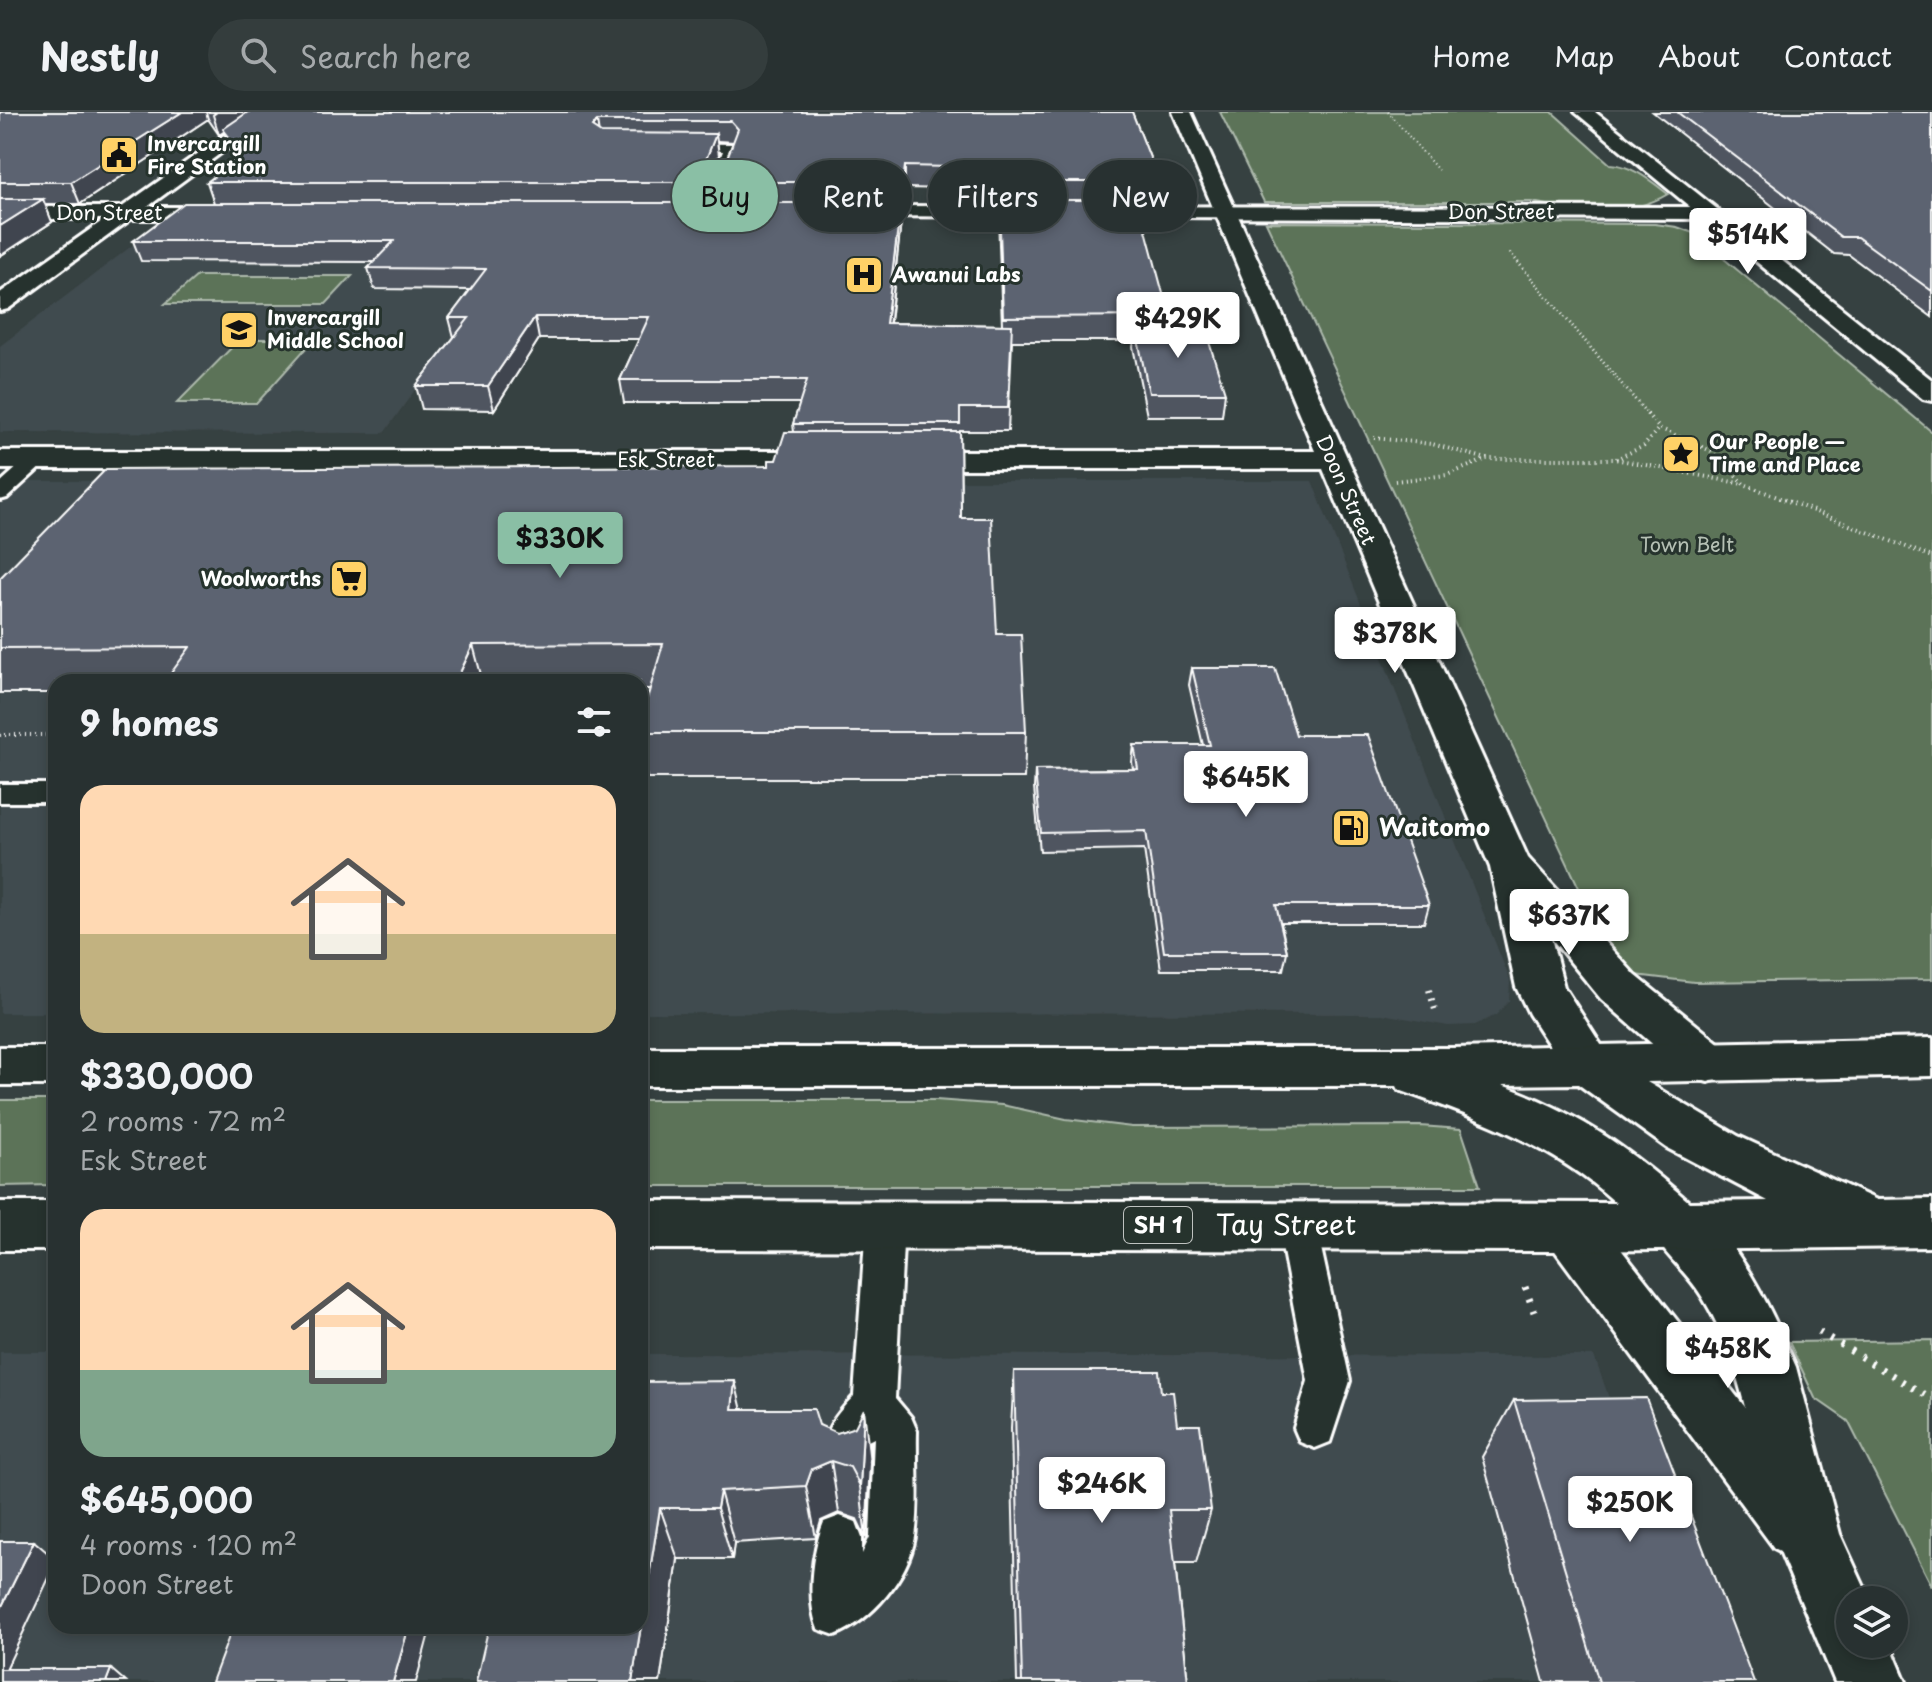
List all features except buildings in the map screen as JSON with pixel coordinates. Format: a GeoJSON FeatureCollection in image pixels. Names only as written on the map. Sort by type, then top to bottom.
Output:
{"type":"FeatureCollection","features":[{"type":"Feature","properties":{"kind":"main road"},"geometry":{"type":"LineString","coordinates":[[0,304],[268,112]]}},
{"type":"Feature","properties":{"kind":"main road","name":"Doon Street"},"geometry":{"type":"LineString","coordinates":[[1182,112],[1511,867],[1540,987],[1553,1014],[1589,1065],[1627,1098],[1712,1150],[1876,1225]]}},
{"type":"Feature","properties":{"kind":"main road"},"geometry":{"type":"LineString","coordinates":[[1584,112],[1705,213],[1932,393]]}},
{"type":"Feature","properties":{"kind":"main road","name":"Don Street"},"geometry":{"type":"LineString","coordinates":[[912,212],[1705,213]]}},
{"type":"Feature","properties":{"kind":"main road","name":"Don Street"},"geometry":{"type":"LineString","coordinates":[[0,213],[245,213]]}},
{"type":"Feature","properties":{"kind":"main road","name":"Esk Street"},"geometry":{"type":"LineString","coordinates":[[0,460],[1333,460]]}},
{"type":"Feature","properties":{"kind":"main road","name":"Doon Street"},"geometry":{"type":"LineString","coordinates":[[1511,867],[1618,987],[1708,1063]]}},
{"type":"Feature","properties":{"kind":"main road"},"geometry":{"type":"LineString","coordinates":[[648,1067],[1392,1067],[1932,1057]]}},
{"type":"Feature","properties":{"kind":"main road"},"geometry":{"type":"LineString","coordinates":[[0,1066],[48,1066]]}},
{"type":"Feature","properties":{"kind":"main road"},"geometry":{"type":"LineString","coordinates":[[1392,1067],[1528,1119],[1573,1140],[1605,1161],[1675,1224],[1723,1279],[1766,1367],[1808,1539],[1836,1603]]}},
{"type":"Feature","properties":{"kind":"main road","name":"Tay Street"},"geometry":{"type":"LineString","coordinates":[[648,1225],[1570,1227],[1932,1223]]}},
{"type":"Feature","properties":{"kind":"main road"},"geometry":{"type":"LineString","coordinates":[[0,1226],[48,1226]]}},
{"type":"Feature","properties":{"kind":"main road"},"geometry":{"type":"LineString","coordinates":[[1570,1227],[1808,1539]]}},
{"type":"Feature","properties":{"kind":"main road"},"geometry":{"type":"LineString","coordinates":[[1860,1658],[1871,1682]]}},
{"type":"Feature","properties":{"kind":"lane"},"geometry":{"type":"LineString","coordinates":[[661,146],[731,148],[727,160]]}},
{"type":"Feature","properties":{"kind":"lane"},"geometry":{"type":"LineString","coordinates":[[0,494],[37,460]]}},
{"type":"Feature","properties":{"kind":"lane"},"geometry":{"type":"LineString","coordinates":[[0,793],[48,793]]}},
{"type":"Feature","properties":{"kind":"lane"},"geometry":{"type":"LineString","coordinates":[[845,1463],[847,1433],[874,1405],[885,1225]]}},
{"type":"Feature","properties":{"kind":"lane"},"geometry":{"type":"LineString","coordinates":[[1297,1225],[1329,1381],[1315,1428]]}},
{"type":"Feature","properties":{"kind":"lane"},"geometry":{"type":"LineString","coordinates":[[840,1538],[835,1612],[874,1578],[892,1539],[896,1431],[874,1405]]}},
{"type":"Feature","properties":{"kind":"path"},"geometry":{"type":"LineString","coordinates":[[1388,112],[1439,172]]}},
{"type":"Feature","properties":{"kind":"path"},"geometry":{"type":"LineString","coordinates":[[1510,254],[1659,428],[1711,451],[1744,484]]}},
{"type":"Feature","properties":{"kind":"path"},"geometry":{"type":"LineString","coordinates":[[1615,459],[1644,446],[1659,428]]}},
{"type":"Feature","properties":{"kind":"path"},"geometry":{"type":"LineString","coordinates":[[1369,438],[1432,444],[1487,459],[1615,459],[1744,484],[1932,557]]}},
{"type":"Feature","properties":{"kind":"path"},"geometry":{"type":"LineString","coordinates":[[1390,481],[1447,475],[1487,459]]}},
{"type":"Feature","properties":{"kind":"path"},"geometry":{"type":"LineString","coordinates":[[0,735],[48,735]]}},
{"type":"Feature","properties":{"kind":"path"},"geometry":{"type":"LineString","coordinates":[[1429,990],[1439,1022]]}},
{"type":"Feature","properties":{"kind":"path"},"geometry":{"type":"LineString","coordinates":[[1523,1279],[1534,1312]]}},
{"type":"Feature","properties":{"kind":"path"},"geometry":{"type":"LineString","coordinates":[[1816,1330],[1932,1399]]}},
{"type":"Feature","properties":{"kind":"shaded area","name":"Invercargill Middle School"},"geometry":{"type":"Polygon","coordinates":[[[507,227],[469,314],[384,433],[0,432],[0,346],[154,229],[507,227]]]}},
{"type":"Feature","properties":{"kind":"shaded area"},"geometry":{"type":"Polygon","coordinates":[[[0,481],[1312,481],[1510,980],[1509,1001],[1496,1015],[1475,1025],[1448,1026],[1382,1014],[648,1013],[648,674],[48,674],[48,1013],[0,1013],[0,481]]]}},
{"type":"Feature","properties":{"kind":"shaded area"},"geometry":{"type":"Polygon","coordinates":[[[0,1352],[48,1352],[48,1634],[648,1634],[648,1354],[1594,1356],[1712,1682],[0,1682],[0,1352]]]}},
{"type":"Feature","properties":{"kind":"green space"},"geometry":{"type":"Polygon","coordinates":[[[1220,112],[1552,112],[1610,164],[1634,171],[1668,194],[1637,206],[1602,210],[1532,202],[1264,202],[1220,112]]]}},
{"type":"Feature","properties":{"kind":"green space","name":"Town Belt"},"geometry":{"type":"Polygon","coordinates":[[[1266,222],[1655,224],[1677,227],[1693,233],[1932,432],[1932,979],[1694,982],[1619,973],[1266,222]]]}},
{"type":"Feature","properties":{"kind":"green space"},"geometry":{"type":"Polygon","coordinates":[[[197,276],[352,276],[326,304],[165,304],[197,276]]]}},
{"type":"Feature","properties":{"kind":"green space"},"geometry":{"type":"Polygon","coordinates":[[[240,339],[314,339],[257,403],[177,403],[240,339]]]}},
{"type":"Feature","properties":{"kind":"green space"},"geometry":{"type":"Polygon","coordinates":[[[0,1100],[48,1100],[48,1185],[0,1186],[0,1100]]]}},
{"type":"Feature","properties":{"kind":"green space"},"geometry":{"type":"Polygon","coordinates":[[[648,1100],[936,1100],[1002,1105],[1066,1119],[1132,1127],[1420,1126],[1461,1129],[1480,1186],[648,1186],[648,1100]]]}},
{"type":"Feature","properties":{"kind":"green space"},"geometry":{"type":"Polygon","coordinates":[[[1932,1340],[1932,1586],[1848,1421],[1815,1398],[1789,1342],[1932,1340]]]}},
{"type":"Feature","properties":{"kind":"place","name":"Invercargill Fire Station"},"geometry":{"type":"Point","coordinates":[119,155]}},
{"type":"Feature","properties":{"kind":"place","name":"Awanui Labs"},"geometry":{"type":"Point","coordinates":[864,275]}},
{"type":"Feature","properties":{"kind":"place","name":"Invercargill Middle School"},"geometry":{"type":"Point","coordinates":[239,330]}},
{"type":"Feature","properties":{"kind":"place","name":"Our People — Time and Place"},"geometry":{"type":"Point","coordinates":[1681,454]}},
{"type":"Feature","properties":{"kind":"place","name":"Woolworths"},"geometry":{"type":"Point","coordinates":[349,579]}},
{"type":"Feature","properties":{"kind":"place","name":"Waitomo"},"geometry":{"type":"Point","coordinates":[1351,828]}}]}
